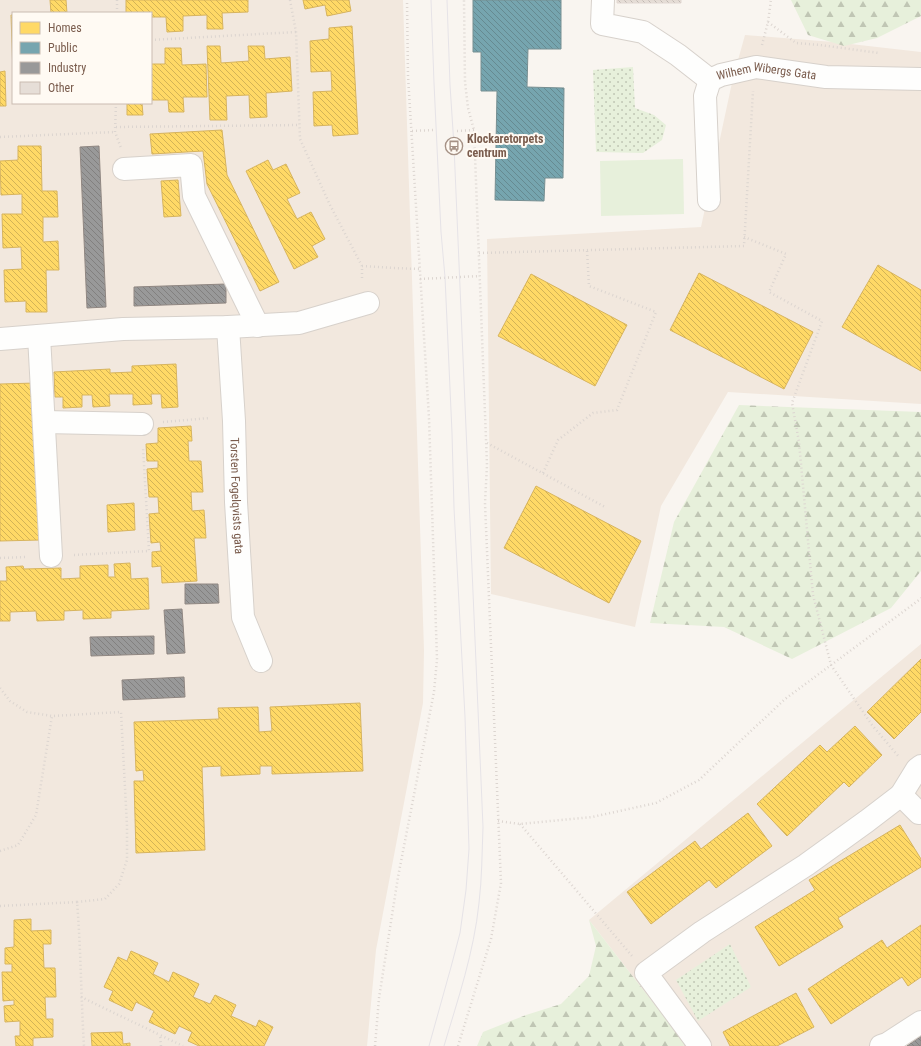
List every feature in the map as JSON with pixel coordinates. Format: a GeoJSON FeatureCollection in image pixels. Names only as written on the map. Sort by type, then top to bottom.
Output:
{"type":"FeatureCollection","features":[{"type":"Feature","properties":{"kind":"street"},"geometry":{"type":"LineString","coordinates":[[603,0],[602,24],[643,32],[678,55],[710,80]]}},
{"type":"Feature","properties":{"kind":"street","name":"Wilhem Wibergs Gata"},"geometry":{"type":"LineString","coordinates":[[708,200],[705,96],[710,80],[721,75],[756,66],[826,77],[921,79]]}},
{"type":"Feature","properties":{"kind":"street"},"geometry":{"type":"LineString","coordinates":[[124,169],[191,165],[194,196],[258,326]]}},
{"type":"Feature","properties":{"kind":"street"},"geometry":{"type":"LineString","coordinates":[[0,339],[123,329],[258,326],[299,323],[364,304]]}},
{"type":"Feature","properties":{"kind":"street","name":"Torsten Fogelqvists gata"},"geometry":{"type":"LineString","coordinates":[[228,327],[234,416],[236,502],[243,617],[261,661]]}},
{"type":"Feature","properties":{"kind":"street"},"geometry":{"type":"LineString","coordinates":[[39,336],[51,556]]}},
{"type":"Feature","properties":{"kind":"street"},"geometry":{"type":"LineString","coordinates":[[44,422],[142,424]]}},
{"type":"Feature","properties":{"kind":"street"},"geometry":{"type":"LineString","coordinates":[[700,1046],[646,973],[702,932],[806,865],[867,821],[901,795],[917,770]]}},
{"type":"Feature","properties":{"kind":"street"},"geometry":{"type":"LineString","coordinates":[[901,795],[920,814]]}},
{"type":"Feature","properties":{"kind":"street"},"geometry":{"type":"LineString","coordinates":[[881,1046],[887,1044],[921,1022]]}},
{"type":"Feature","properties":{"kind":"path"},"geometry":{"type":"LineString","coordinates":[[117,0],[117,12]]}},
{"type":"Feature","properties":{"kind":"path"},"geometry":{"type":"LineString","coordinates":[[290,0],[296,32],[300,139],[330,205],[362,266],[364,304]]}},
{"type":"Feature","properties":{"kind":"path"},"geometry":{"type":"LineString","coordinates":[[375,1046],[379,998],[398,877],[434,692],[437,658],[429,418],[408,76],[407,0]]}},
{"type":"Feature","properties":{"kind":"path"},"geometry":{"type":"LineString","coordinates":[[458,1046],[491,939],[501,883],[485,503],[487,465],[474,130],[468,108],[465,82],[464,0]]}},
{"type":"Feature","properties":{"kind":"path"},"geometry":{"type":"LineString","coordinates":[[479,253],[744,246],[752,101],[756,66],[768,22],[771,0]]}},
{"type":"Feature","properties":{"kind":"path"},"geometry":{"type":"LineString","coordinates":[[768,22],[796,43],[820,44],[849,50],[881,53]]}},
{"type":"Feature","properties":{"kind":"path"},"geometry":{"type":"LineString","coordinates":[[152,40],[296,32]]}},
{"type":"Feature","properties":{"kind":"path"},"geometry":{"type":"LineString","coordinates":[[0,136],[115,132],[116,104]]}},
{"type":"Feature","properties":{"kind":"path"},"geometry":{"type":"LineString","coordinates":[[116,127],[300,125]]}},
{"type":"Feature","properties":{"kind":"path"},"geometry":{"type":"LineString","coordinates":[[412,131],[433,130]]}},
{"type":"Feature","properties":{"kind":"path"},"geometry":{"type":"LineString","coordinates":[[457,130],[474,130]]}},
{"type":"Feature","properties":{"kind":"path"},"geometry":{"type":"LineString","coordinates":[[744,237],[786,254],[769,292],[822,321],[792,403],[799,442],[813,595],[830,665],[872,725],[917,770]]}},
{"type":"Feature","properties":{"kind":"path"},"geometry":{"type":"LineString","coordinates":[[543,473],[558,440],[593,413],[617,410],[656,312],[589,286],[587,250]]}},
{"type":"Feature","properties":{"kind":"path"},"geometry":{"type":"LineString","coordinates":[[362,266],[420,269]]}},
{"type":"Feature","properties":{"kind":"path"},"geometry":{"type":"LineString","coordinates":[[420,279],[480,276]]}},
{"type":"Feature","properties":{"kind":"path"},"geometry":{"type":"LineString","coordinates":[[0,558],[149,551],[142,424],[234,416]]}},
{"type":"Feature","properties":{"kind":"path"},"geometry":{"type":"LineString","coordinates":[[486,443],[605,507]]}},
{"type":"Feature","properties":{"kind":"path"},"geometry":{"type":"LineString","coordinates":[[498,821],[520,824],[592,817],[656,803],[699,780],[785,699],[920,599]]}},
{"type":"Feature","properties":{"kind":"path"},"geometry":{"type":"LineString","coordinates":[[0,688],[10,701],[27,712],[52,716],[121,712],[127,826],[127,860],[119,884],[105,899],[0,906]]}},
{"type":"Feature","properties":{"kind":"path"},"geometry":{"type":"LineString","coordinates":[[0,851],[18,845],[36,815],[52,716]]}},
{"type":"Feature","properties":{"kind":"path"},"geometry":{"type":"LineString","coordinates":[[520,824],[646,973]]}},
{"type":"Feature","properties":{"kind":"path"},"geometry":{"type":"LineString","coordinates":[[77,902],[80,938],[84,1046]]}},
{"type":"Feature","properties":{"kind":"path"},"geometry":{"type":"LineString","coordinates":[[81,997],[183,1046]]}},
{"type":"Feature","properties":{"kind":"path"},"geometry":{"type":"LineString","coordinates":[[160,1035],[161,1046]]}},
{"type":"Feature","properties":{"kind":"shaded area"},"geometry":{"type":"Polygon","coordinates":[[[0,0],[403,0],[424,650],[423,703],[376,950],[367,1046],[0,1046],[0,0]]]}},
{"type":"Feature","properties":{"kind":"shaded area"},"geometry":{"type":"Polygon","coordinates":[[[745,35],[833,42],[921,52],[921,404],[728,392],[661,506],[635,627],[491,594],[487,239],[701,227],[733,78],[745,35]]]}},
{"type":"Feature","properties":{"kind":"shaded area"},"geometry":{"type":"Polygon","coordinates":[[[921,644],[921,1046],[683,1046],[686,1045],[589,920],[921,644]]]}},
{"type":"Feature","properties":{"kind":"green space"},"geometry":{"type":"Polygon","coordinates":[[[791,0],[921,0],[921,16],[877,38],[844,46],[808,35],[791,0]]]}},
{"type":"Feature","properties":{"kind":"green space"},"geometry":{"type":"Polygon","coordinates":[[[633,67],[635,108],[654,115],[666,125],[662,140],[643,153],[596,152],[593,70],[633,67]]]}},
{"type":"Feature","properties":{"kind":"green space"},"geometry":{"type":"Polygon","coordinates":[[[683,159],[684,214],[601,216],[600,161],[683,159]]]}},
{"type":"Feature","properties":{"kind":"green space"},"geometry":{"type":"Polygon","coordinates":[[[739,405],[921,412],[921,571],[891,608],[792,659],[724,627],[650,623],[674,522],[739,405]]]}},
{"type":"Feature","properties":{"kind":"green space"},"geometry":{"type":"Polygon","coordinates":[[[589,920],[686,1045],[477,1046],[483,1032],[526,1015],[561,1004],[589,976],[596,946],[589,920]]]}},
{"type":"Feature","properties":{"kind":"green space"},"geometry":{"type":"Polygon","coordinates":[[[730,944],[751,987],[698,1021],[676,980],[730,944]]]}},
{"type":"Feature","properties":{"kind":"building: Homes"},"geometry":{"type":"Polygon","coordinates":[[[50,0],[66,0],[67,12],[51,12],[50,0]]]}},
{"type":"Feature","properties":{"kind":"building: Homes"},"geometry":{"type":"Polygon","coordinates":[[[126,0],[248,0],[248,12],[222,13],[223,29],[207,29],[207,15],[183,16],[183,31],[167,32],[166,17],[152,17],[152,12],[126,12],[126,0]]]}},
{"type":"Feature","properties":{"kind":"building: Homes"},"geometry":{"type":"Polygon","coordinates":[[[303,0],[349,0],[351,11],[327,16],[325,5],[305,9],[303,0]]]}},
{"type":"Feature","properties":{"kind":"building: Homes"},"geometry":{"type":"Polygon","coordinates":[[[11,15],[12,15],[12,44],[11,15]]]}},
{"type":"Feature","properties":{"kind":"building: Homes"},"geometry":{"type":"Polygon","coordinates":[[[352,26],[358,134],[333,136],[332,125],[314,126],[313,92],[332,91],[331,71],[311,72],[310,41],[329,39],[329,28],[352,26]]]}},
{"type":"Feature","properties":{"kind":"building: Homes"},"geometry":{"type":"Polygon","coordinates":[[[207,46],[220,46],[221,63],[249,61],[248,46],[264,46],[265,59],[290,57],[292,91],[266,93],[267,117],[250,118],[249,95],[226,96],[227,120],[210,120],[207,46]]]}},
{"type":"Feature","properties":{"kind":"building: Homes"},"geometry":{"type":"Polygon","coordinates":[[[165,48],[181,48],[182,65],[206,64],[207,97],[183,97],[184,112],[169,112],[168,100],[152,100],[152,64],[165,64],[165,48]]]}},
{"type":"Feature","properties":{"kind":"building: Homes"},"geometry":{"type":"Polygon","coordinates":[[[5,71],[6,106],[0,106],[0,72],[5,71]]]}},
{"type":"Feature","properties":{"kind":"building: Homes"},"geometry":{"type":"Polygon","coordinates":[[[127,104],[142,104],[143,115],[127,115],[127,104]]]}},
{"type":"Feature","properties":{"kind":"building: Homes"},"geometry":{"type":"Polygon","coordinates":[[[222,130],[227,175],[279,282],[260,291],[207,184],[203,151],[152,154],[150,134],[222,130]]]}},
{"type":"Feature","properties":{"kind":"building: Homes"},"geometry":{"type":"Polygon","coordinates":[[[18,146],[41,146],[42,191],[57,191],[58,217],[43,217],[43,242],[58,241],[59,270],[46,270],[47,312],[26,312],[26,301],[5,302],[4,270],[22,269],[21,247],[3,248],[2,214],[22,214],[22,194],[1,195],[0,161],[18,160],[18,146]]]}},
{"type":"Feature","properties":{"kind":"building: Homes"},"geometry":{"type":"Polygon","coordinates":[[[268,160],[273,170],[286,164],[300,193],[287,199],[297,219],[311,212],[325,239],[312,246],[318,257],[294,269],[246,171],[268,160]]]}},
{"type":"Feature","properties":{"kind":"building: Homes"},"geometry":{"type":"Polygon","coordinates":[[[178,180],[181,216],[164,217],[161,181],[178,180]]]}},
{"type":"Feature","properties":{"kind":"building: Homes"},"geometry":{"type":"Polygon","coordinates":[[[878,265],[921,290],[921,371],[842,327],[878,265]]]}},
{"type":"Feature","properties":{"kind":"building: Homes"},"geometry":{"type":"Polygon","coordinates":[[[699,273],[813,332],[784,389],[670,330],[699,273]]]}},
{"type":"Feature","properties":{"kind":"building: Homes"},"geometry":{"type":"Polygon","coordinates":[[[531,274],[627,325],[595,386],[498,336],[531,274]]]}},
{"type":"Feature","properties":{"kind":"building: Homes"},"geometry":{"type":"Polygon","coordinates":[[[176,364],[178,407],[162,408],[161,394],[151,394],[152,404],[133,405],[133,394],[109,394],[110,406],[93,407],[92,395],[82,395],[82,407],[63,408],[63,397],[55,397],[54,372],[110,369],[110,373],[132,372],[132,366],[176,364]]]}},
{"type":"Feature","properties":{"kind":"building: Homes"},"geometry":{"type":"Polygon","coordinates":[[[36,383],[40,540],[0,541],[0,384],[36,383]]]}},
{"type":"Feature","properties":{"kind":"building: Homes"},"geometry":{"type":"Polygon","coordinates":[[[191,426],[192,441],[188,441],[189,461],[201,461],[203,492],[191,492],[192,511],[204,510],[206,538],[194,538],[197,581],[162,583],[161,566],[152,567],[152,552],[161,551],[160,542],[151,543],[149,514],[159,513],[158,497],[149,497],[147,469],[158,468],[158,461],[147,461],[146,444],[158,443],[158,428],[191,426]]]}},
{"type":"Feature","properties":{"kind":"building: Homes"},"geometry":{"type":"Polygon","coordinates":[[[536,486],[641,541],[609,603],[504,548],[536,486]]]}},
{"type":"Feature","properties":{"kind":"building: Homes"},"geometry":{"type":"Polygon","coordinates":[[[134,503],[135,530],[108,532],[107,505],[134,503]]]}},
{"type":"Feature","properties":{"kind":"building: Homes"},"geometry":{"type":"Polygon","coordinates":[[[130,563],[131,579],[148,578],[149,609],[111,611],[111,618],[83,619],[83,610],[64,611],[64,620],[37,621],[36,611],[10,612],[10,621],[0,621],[0,581],[7,581],[6,567],[23,566],[24,569],[61,568],[61,579],[80,578],[80,566],[108,565],[108,577],[115,577],[114,564],[130,563]]]}},
{"type":"Feature","properties":{"kind":"building: Homes"},"geometry":{"type":"Polygon","coordinates":[[[921,659],[921,712],[894,739],[867,712],[921,659]]]}},
{"type":"Feature","properties":{"kind":"building: Homes"},"geometry":{"type":"Polygon","coordinates":[[[360,703],[363,771],[272,774],[272,766],[260,766],[260,774],[221,776],[221,766],[202,767],[205,850],[136,853],[134,781],[144,781],[143,770],[136,771],[134,722],[219,719],[218,708],[258,707],[259,732],[272,731],[270,707],[360,703]]]}},
{"type":"Feature","properties":{"kind":"building: Homes"},"geometry":{"type":"Polygon","coordinates":[[[855,726],[882,755],[849,787],[844,782],[787,836],[757,804],[820,745],[827,752],[855,726]]]}},
{"type":"Feature","properties":{"kind":"building: Homes"},"geometry":{"type":"Polygon","coordinates":[[[748,813],[772,846],[716,888],[709,880],[651,924],[627,892],[695,841],[701,849],[748,813]]]}},
{"type":"Feature","properties":{"kind":"building: Homes"},"geometry":{"type":"Polygon","coordinates":[[[900,825],[921,859],[921,867],[838,918],[843,927],[779,966],[755,927],[815,890],[809,880],[900,825]]]}},
{"type":"Feature","properties":{"kind":"building: Homes"},"geometry":{"type":"Polygon","coordinates":[[[31,919],[31,931],[51,930],[51,944],[43,944],[44,968],[55,968],[56,997],[45,997],[46,1019],[53,1019],[53,1037],[33,1038],[33,1046],[16,1046],[15,1036],[20,1036],[20,1021],[5,1022],[4,1006],[14,1005],[14,1000],[3,1001],[2,972],[12,972],[12,964],[5,964],[5,948],[14,947],[14,920],[31,919]]]}},
{"type":"Feature","properties":{"kind":"building: Homes"},"geometry":{"type":"Polygon","coordinates":[[[921,925],[921,977],[908,986],[902,977],[831,1024],[808,989],[882,940],[887,948],[921,925]]]}},
{"type":"Feature","properties":{"kind":"building: Homes"},"geometry":{"type":"Polygon","coordinates":[[[131,951],[158,963],[153,974],[169,982],[173,972],[199,984],[193,997],[210,1004],[215,995],[236,1005],[231,1016],[256,1027],[259,1020],[273,1027],[264,1046],[199,1046],[188,1041],[192,1032],[179,1026],[175,1034],[149,1022],[154,1011],[136,1002],[132,1011],[109,1000],[113,991],[104,987],[118,957],[127,961],[131,951]]]}},
{"type":"Feature","properties":{"kind":"building: Homes"},"geometry":{"type":"Polygon","coordinates":[[[796,993],[814,1027],[777,1046],[730,1046],[723,1032],[796,993]]]}},
{"type":"Feature","properties":{"kind":"building: Homes"},"geometry":{"type":"Polygon","coordinates":[[[122,1032],[123,1044],[130,1043],[130,1046],[92,1046],[91,1033],[122,1032]]]}},
{"type":"Feature","properties":{"kind":"building: Public"},"geometry":{"type":"Polygon","coordinates":[[[473,0],[561,0],[561,49],[528,49],[527,87],[564,88],[563,178],[545,178],[544,201],[495,200],[497,91],[481,91],[481,52],[473,52],[473,0]]]}},
{"type":"Feature","properties":{"kind":"building: Industry"},"geometry":{"type":"Polygon","coordinates":[[[99,146],[106,307],[87,308],[80,147],[99,146]]]}},
{"type":"Feature","properties":{"kind":"building: Industry"},"geometry":{"type":"Polygon","coordinates":[[[226,284],[226,303],[134,306],[134,287],[226,284]]]}},
{"type":"Feature","properties":{"kind":"building: Industry"},"geometry":{"type":"Polygon","coordinates":[[[185,584],[218,584],[219,603],[185,604],[185,584]]]}},
{"type":"Feature","properties":{"kind":"building: Industry"},"geometry":{"type":"Polygon","coordinates":[[[182,609],[185,653],[167,654],[164,610],[182,609]]]}},
{"type":"Feature","properties":{"kind":"building: Industry"},"geometry":{"type":"Polygon","coordinates":[[[154,636],[154,654],[91,656],[90,637],[154,636]]]}},
{"type":"Feature","properties":{"kind":"building: Industry"},"geometry":{"type":"Polygon","coordinates":[[[184,677],[185,697],[123,700],[122,680],[184,677]]]}},
{"type":"Feature","properties":{"kind":"building: Industry"},"geometry":{"type":"Polygon","coordinates":[[[921,1036],[921,1046],[907,1046],[921,1036]]]}},
{"type":"Feature","properties":{"kind":"building: Other"},"geometry":{"type":"Polygon","coordinates":[[[617,0],[681,0],[681,3],[617,3],[617,0]]]}},
{"type":"Feature","properties":{"kind":"tram line"},"geometry":{"type":"LineString","coordinates":[[429,1046],[460,933],[466,890],[469,849],[465,717],[431,0]]}},
{"type":"Feature","properties":{"kind":"tram line"},"geometry":{"type":"LineString","coordinates":[[444,1046],[465,975],[477,921],[481,884],[483,827],[447,0]]}},
{"type":"Feature","properties":{"kind":"place","name":"Klockaretorpets centrum"},"geometry":{"type":"Point","coordinates":[454,146]}}]}
